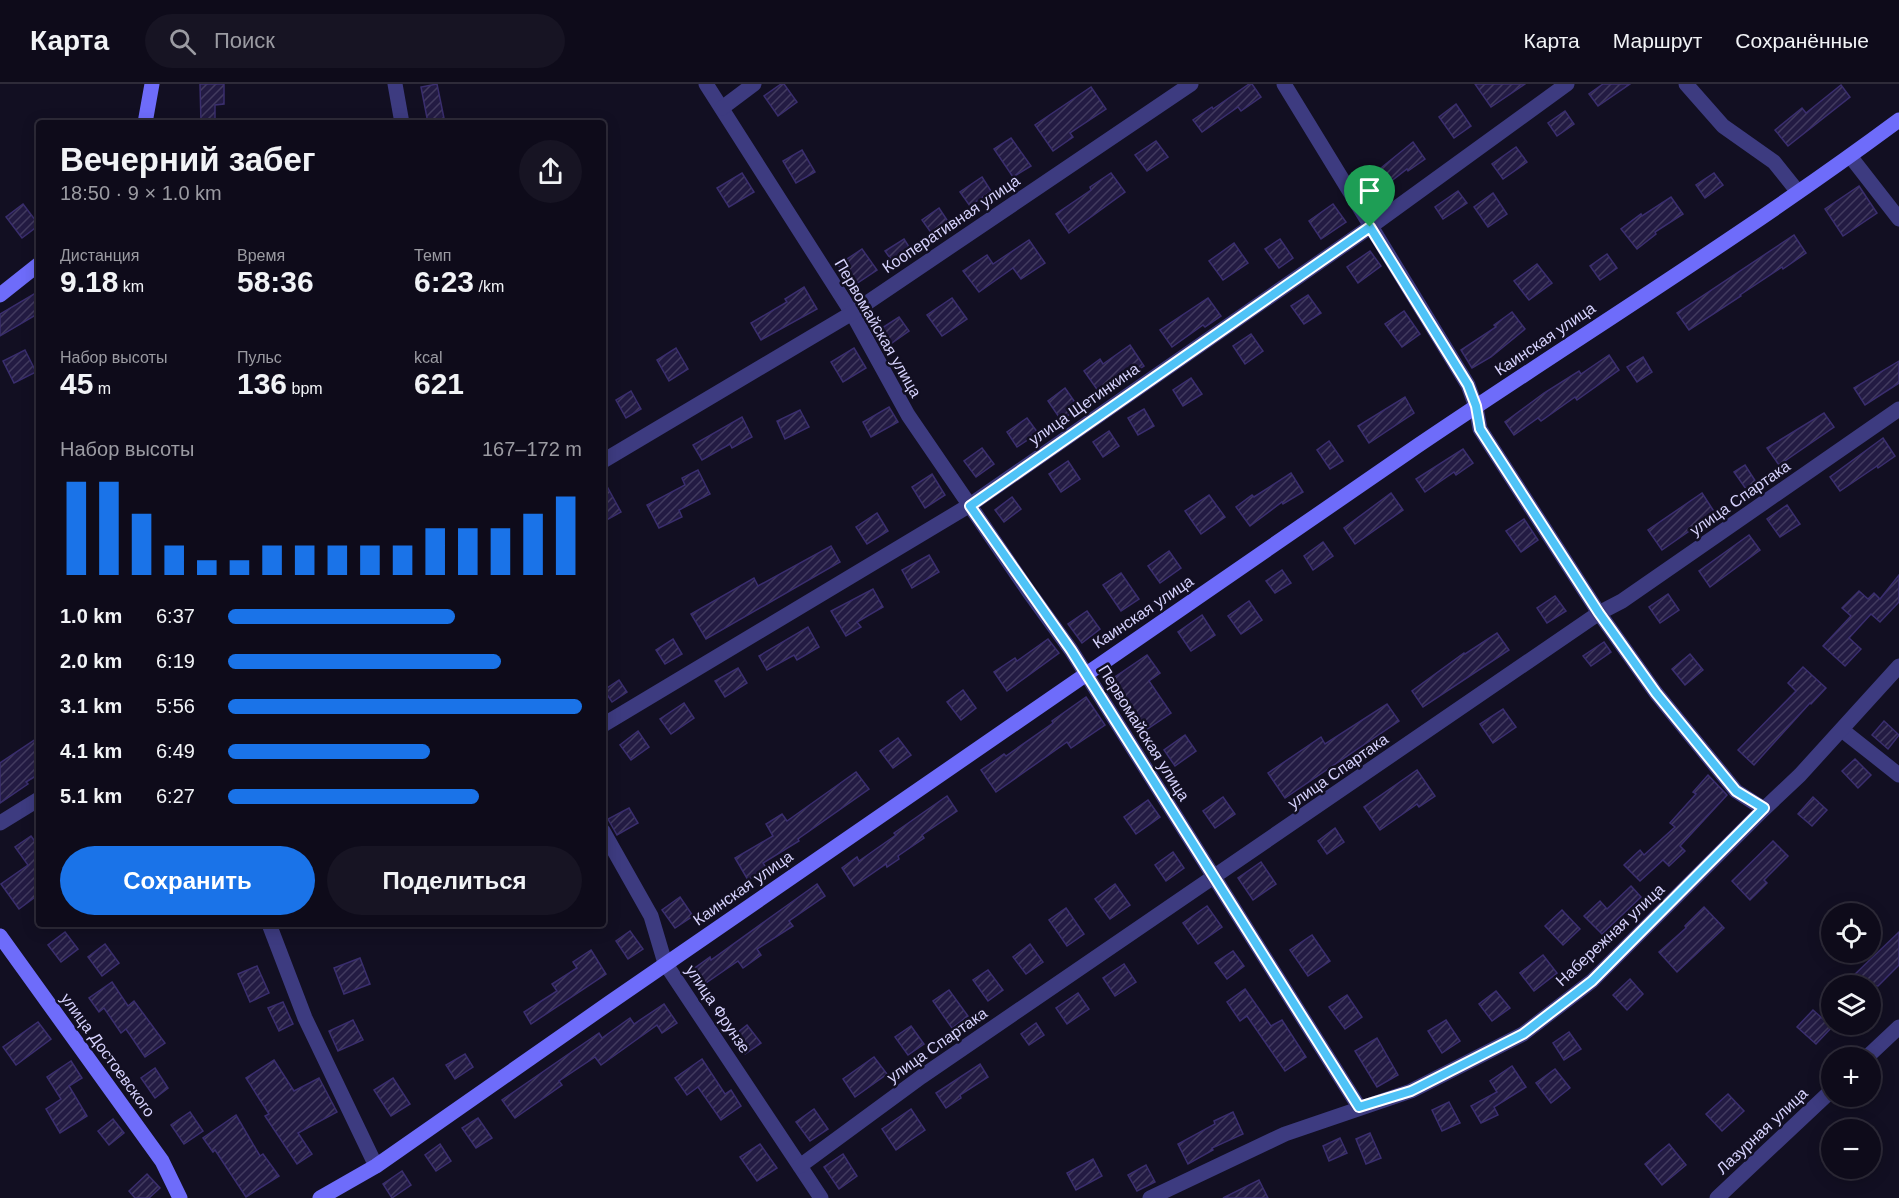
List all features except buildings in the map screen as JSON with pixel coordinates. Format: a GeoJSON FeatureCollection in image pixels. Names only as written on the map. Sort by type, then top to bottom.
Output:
{"type":"FeatureCollection","features":[{"type":"Feature","properties":{"kind":"main road"},"geometry":{"type":"LineString","coordinates":[[146,120],[152,84]]}},
{"type":"Feature","properties":{"kind":"main road","name":"Каинская улица"},"geometry":{"type":"LineString","coordinates":[[320,1198],[376,1166],[665,963],[1086,673],[1476,406],[1798,192],[1899,120]]}},
{"type":"Feature","properties":{"kind":"main road"},"geometry":{"type":"LineString","coordinates":[[0,295],[36,266]]}},
{"type":"Feature","properties":{"kind":"main road","name":"улица Достоевского"},"geometry":{"type":"LineString","coordinates":[[0,936],[162,1161],[180,1198]]}},
{"type":"Feature","properties":{"kind":"street"},"geometry":{"type":"LineString","coordinates":[[395,84],[401,120]]}},
{"type":"Feature","properties":{"kind":"street","name":"Первомайская улица"},"geometry":{"type":"LineString","coordinates":[[706,84],[852,313],[908,415],[1086,673],[1359,1107]]}},
{"type":"Feature","properties":{"kind":"street"},"geometry":{"type":"LineString","coordinates":[[722,108],[754,84]]}},
{"type":"Feature","properties":{"kind":"street"},"geometry":{"type":"LineString","coordinates":[[1284,84],[1468,385],[1476,406],[1480,429],[1599,613],[1656,693],[1736,791],[1764,808]]}},
{"type":"Feature","properties":{"kind":"street","name":"улица Щетинкина"},"geometry":{"type":"LineString","coordinates":[[606,723],[970,506],[1370,227],[1567,84]]}},
{"type":"Feature","properties":{"kind":"street"},"geometry":{"type":"LineString","coordinates":[[1686,84],[1723,126],[1773,162],[1798,192]]}},
{"type":"Feature","properties":{"kind":"street","name":"Кооперативная улица"},"geometry":{"type":"LineString","coordinates":[[606,459],[852,313],[1188,85]]}},
{"type":"Feature","properties":{"kind":"street"},"geometry":{"type":"LineString","coordinates":[[1850,156],[1899,219]]}},
{"type":"Feature","properties":{"kind":"street","name":"улица Спартака"},"geometry":{"type":"LineString","coordinates":[[800,1166],[921,1077],[1599,613],[1622,601],[1899,409]]}},
{"type":"Feature","properties":{"kind":"street","name":"Набережная улица"},"geometry":{"type":"LineString","coordinates":[[1150,1198],[1285,1134],[1411,1091],[1523,1034],[1592,981],[1764,808],[1800,775],[1899,666]]}},
{"type":"Feature","properties":{"kind":"street"},"geometry":{"type":"LineString","coordinates":[[1842,730],[1899,775]]}},
{"type":"Feature","properties":{"kind":"street"},"geometry":{"type":"LineString","coordinates":[[0,823],[36,801]]}},
{"type":"Feature","properties":{"kind":"street","name":"улица Фрунзе"},"geometry":{"type":"LineString","coordinates":[[606,836],[651,916],[665,963],[821,1198]]}},
{"type":"Feature","properties":{"kind":"street"},"geometry":{"type":"LineString","coordinates":[[270,927],[305,1018],[376,1166]]}},
{"type":"Feature","properties":{"kind":"street"},"geometry":{"type":"LineString","coordinates":[[1878,1047],[1899,1027]]}},
{"type":"Feature","properties":{"kind":"street","name":"Лазурная улица"},"geometry":{"type":"LineString","coordinates":[[1718,1198],[1821,1100]]}},
{"type":"Feature","properties":{"kind":"route"},"geometry":{"type":"LineString","coordinates":[[1370,227],[1468,385],[1476,406],[1480,429],[1599,613],[1656,693],[1736,791],[1764,808],[1695,880],[1592,981],[1523,1034],[1411,1091],[1359,1107],[1149,777],[1086,673],[970,506],[1370,227]]}}]}
